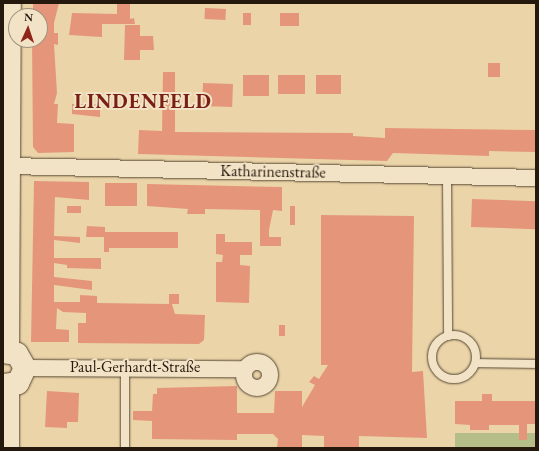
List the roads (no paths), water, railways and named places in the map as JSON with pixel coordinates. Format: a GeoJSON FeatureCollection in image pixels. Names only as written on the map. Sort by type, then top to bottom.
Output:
{"type":"FeatureCollection","features":[{"type":"Feature","properties":{"kind":"street"},"geometry":{"type":"LineString","coordinates":[[8,448],[6,386],[21,381],[25,368],[21,357],[6,352],[9,166],[6,95],[10,3]]}},
{"type":"Feature","properties":{"kind":"street","name":"Katharinenstraße"},"geometry":{"type":"LineString","coordinates":[[9,166],[536,178]]}},
{"type":"Feature","properties":{"kind":"street","name":"Paul-Gerhardt-Straße"},"geometry":{"type":"LineString","coordinates":[[25,368],[125,367],[245,369]]}},
{"type":"Feature","properties":{"kind":"lane"},"geometry":{"type":"LineString","coordinates":[[447,176],[448,336],[433,351],[437,371],[456,379],[468,374],[476,363],[475,351],[469,340],[448,336]]}},
{"type":"Feature","properties":{"kind":"lane"},"geometry":{"type":"LineString","coordinates":[[476,363],[536,364]]}},
{"type":"Feature","properties":{"kind":"lane"},"geometry":{"type":"LineString","coordinates":[[125,367],[125,448]]}},
{"type":"Feature","properties":{"kind":"district","name":"LINDENFELD"},"geometry":{"type":"Point","coordinates":[143,101]}}]}
